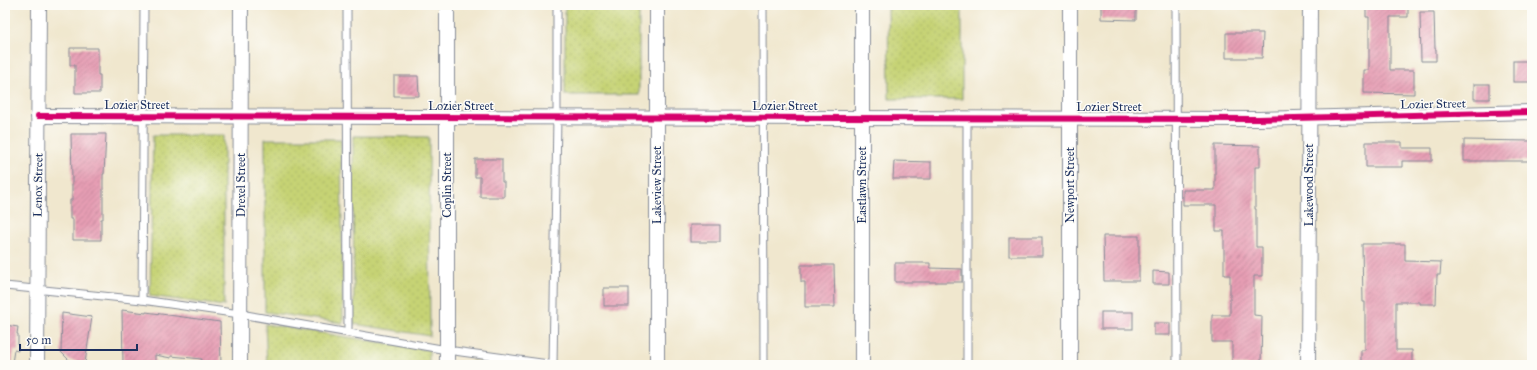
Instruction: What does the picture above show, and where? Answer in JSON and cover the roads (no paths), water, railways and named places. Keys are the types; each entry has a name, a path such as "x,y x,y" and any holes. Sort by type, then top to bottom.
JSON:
{"street":[{"name":"Lenox Street","path":"36,365 39,5"},
{"name":"Drexel Street","path":"240,365 241,5"},
{"name":"Coplin Street","path":"447,5 447,365"},
{"name":"Lakeview Street","path":"657,5 658,365"},
{"name":"Eastlawn Street","path":"862,5 862,365"},
{"name":"Newport Street","path":"1070,5 1070,365"},
{"name":"Lakewood Street","path":"1308,365 1310,5"},
{"name":"Lozier Street","path":"38,116 1309,118 1532,112"}],"lane":[{"path":"142,300 144,5"},
{"path":"348,5 348,332"},
{"path":"553,365 557,117 557,5"},
{"path":"763,5 764,365"},
{"path":"1176,5 1177,365"},
{"path":"967,118 967,365"},
{"path":"5,286 142,300 240,314 447,350 556,365"}]}
